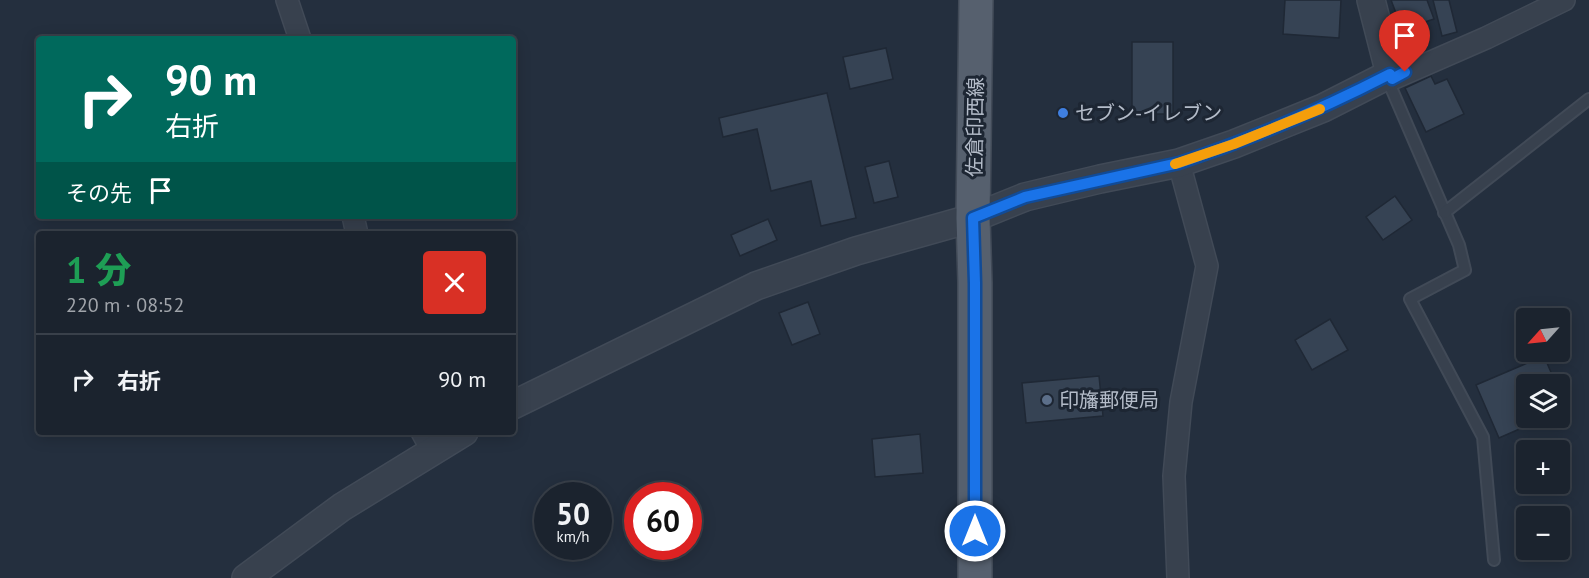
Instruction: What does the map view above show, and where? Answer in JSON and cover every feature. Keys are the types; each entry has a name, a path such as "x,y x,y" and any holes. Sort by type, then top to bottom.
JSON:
{"main road":[{"name":"佐倉印西線","path":"975,578 973,218 976,0"}],"street":[{"path":"287,0 299,36"},
{"path":"1371,0 1388,75 1392,79 1486,38 1564,0"},
{"path":"516,404 756,286 856,251 973,218 1025,197 1179,163 1234,144 1323,108 1388,75"},
{"path":"1178,578 1174,476 1181,402 1207,266 1179,163"},
{"path":"246,578 427,441 452,435"}],"lane":[{"path":"1388,75 1459,245 1465,270 1410,298 1483,437 1494,560"},
{"path":"1444,213 1589,99"}],"building":[{"path":"1285,0 1341,0 1339,38 1283,34"},
{"path":"1391,0 1427,0 1434,19 1410,27 1404,11 1396,13"},
{"path":"1433,0 1449,0 1457,32 1442,36"},
{"path":"1132,42 1173,42 1173,114 1132,114"},
{"path":"886,48 893,79 850,89 843,57"},
{"path":"1431,76 1435,84 1447,79 1464,114 1426,132 1405,88"},
{"path":"827,93 856,218 821,226 811,181 771,191 757,129 723,137 719,118"},
{"path":"889,161 898,197 874,203 865,167"},
{"path":"1395,196 1412,220 1383,240 1366,217"},
{"path":"768,219 777,240 740,256 731,235"},
{"path":"808,302 820,334 792,345 779,313"},
{"path":"1330,319 1348,350 1312,370 1295,340"},
{"path":"1530,362 1547,362 1552,374 1516,374 1516,428 1522,428 1499,438 1476,385"},
{"path":"1099,376 1103,416 1026,423 1022,383"},
{"path":"920,434 923,473 875,477 872,439"}],"slow traffic":[{"path":"1175,164 1234,144 1320,109"}],"place":[{"name":"セブン-イレブン","path":"1063,113"},
{"name":"印旛郵便局","path":"1047,400"}],"route":[{"path":"975,531 973,218 1025,197 1197,157 1323,108 1390,74 1392,79 1405,72"}]}
